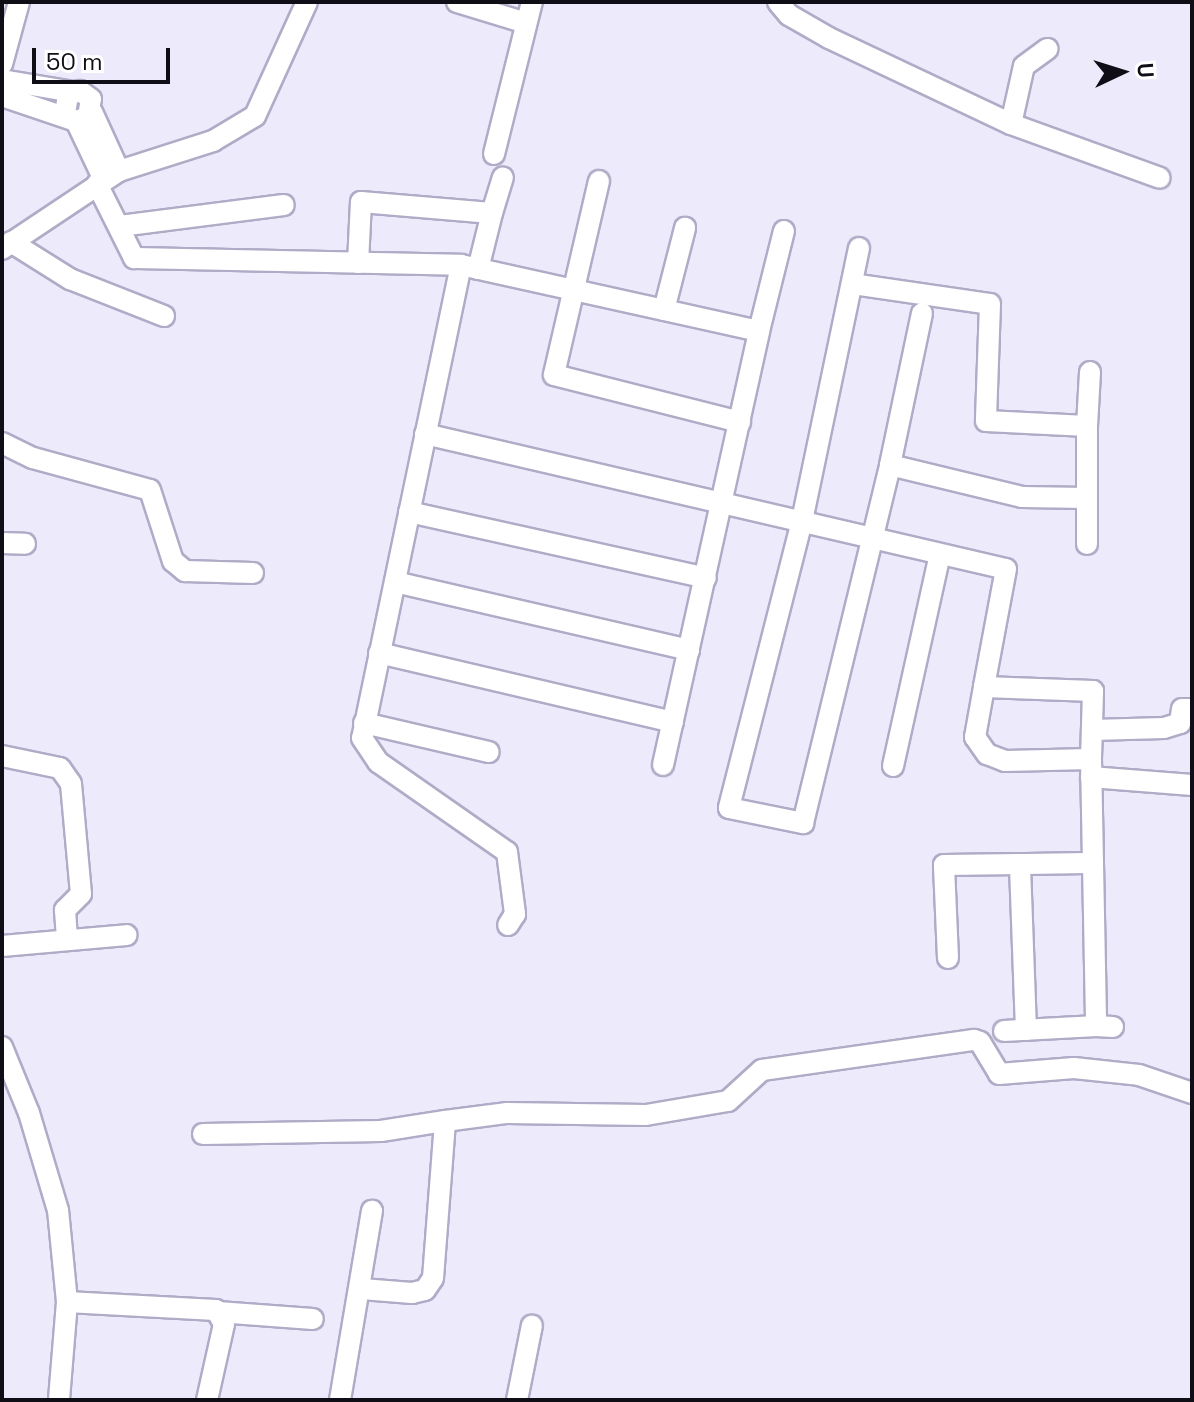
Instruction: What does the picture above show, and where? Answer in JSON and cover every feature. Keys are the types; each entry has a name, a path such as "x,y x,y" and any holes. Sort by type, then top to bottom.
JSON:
{"street":[{"path":"2,64 19,2"},
{"path":"164,316 70,279 6,246 107,178 213,141 255,116 307,2"},
{"path":"457,2 526,23"},
{"path":"494,154 532,2"},
{"path":"778,2 789,15 829,38 1011,124 1160,178"},
{"path":"1011,124 1024,66 1047,49"},
{"path":"2,80 86,94 78,116 107,178 120,226 134,258 469,267 759,331"},
{"path":"2,96 78,116"},
{"path":"503,178 469,267 425,434 362,738 378,762 507,852 515,914 508,925"},
{"path":"599,181 571,289 554,375 740,422"},
{"path":"358,263 361,202 492,213"},
{"path":"120,226 284,205"},
{"path":"664,310 685,228"},
{"path":"663,765 784,231"},
{"path":"859,248 802,521 729,808 803,823 890,465 922,313"},
{"path":"853,284 990,304 986,421 1087,426"},
{"path":"1087,544 1090,372"},
{"path":"425,434 1006,569 975,737 987,754 1005,761 1091,768 1192,785"},
{"path":"2,443 33,458 150,490 173,561 185,571 253,573"},
{"path":"890,465 1022,497 1087,498"},
{"path":"409,512 706,578"},
{"path":"2,543 25,544"},
{"path":"893,766 940,554"},
{"path":"395,582 689,650"},
{"path":"379,653 673,722"},
{"path":"984,687 1093,691 1093,863 1104,1027 1004,1031"},
{"path":"1092,730 1164,728 1180,723 1182,709 1192,709"},
{"path":"364,723 489,752"},
{"path":"2,756 60,768 71,784 81,894 65,910 67,940"},
{"path":"948,958 944,865 1093,863"},
{"path":"1020,864 1026,1030"},
{"path":"2,946 127,935"},
{"path":"203,1134 381,1131 507,1113 622,1117 728,1101 762,1070 974,1040 980,1042 999,1074 1087,1069 1139,1075 1192,1093"},
{"path":"2,1047 29,1113 58,1210 67,1302 59,1400"},
{"path":"362,1289 412,1293 425,1290 433,1278 445,1121"},
{"path":"340,1400 362,1289 372,1211"},
{"path":"67,1302 313,1319"},
{"path":"207,1400 224,1324 218,1312"},
{"path":"517,1400 532,1325"}]}
